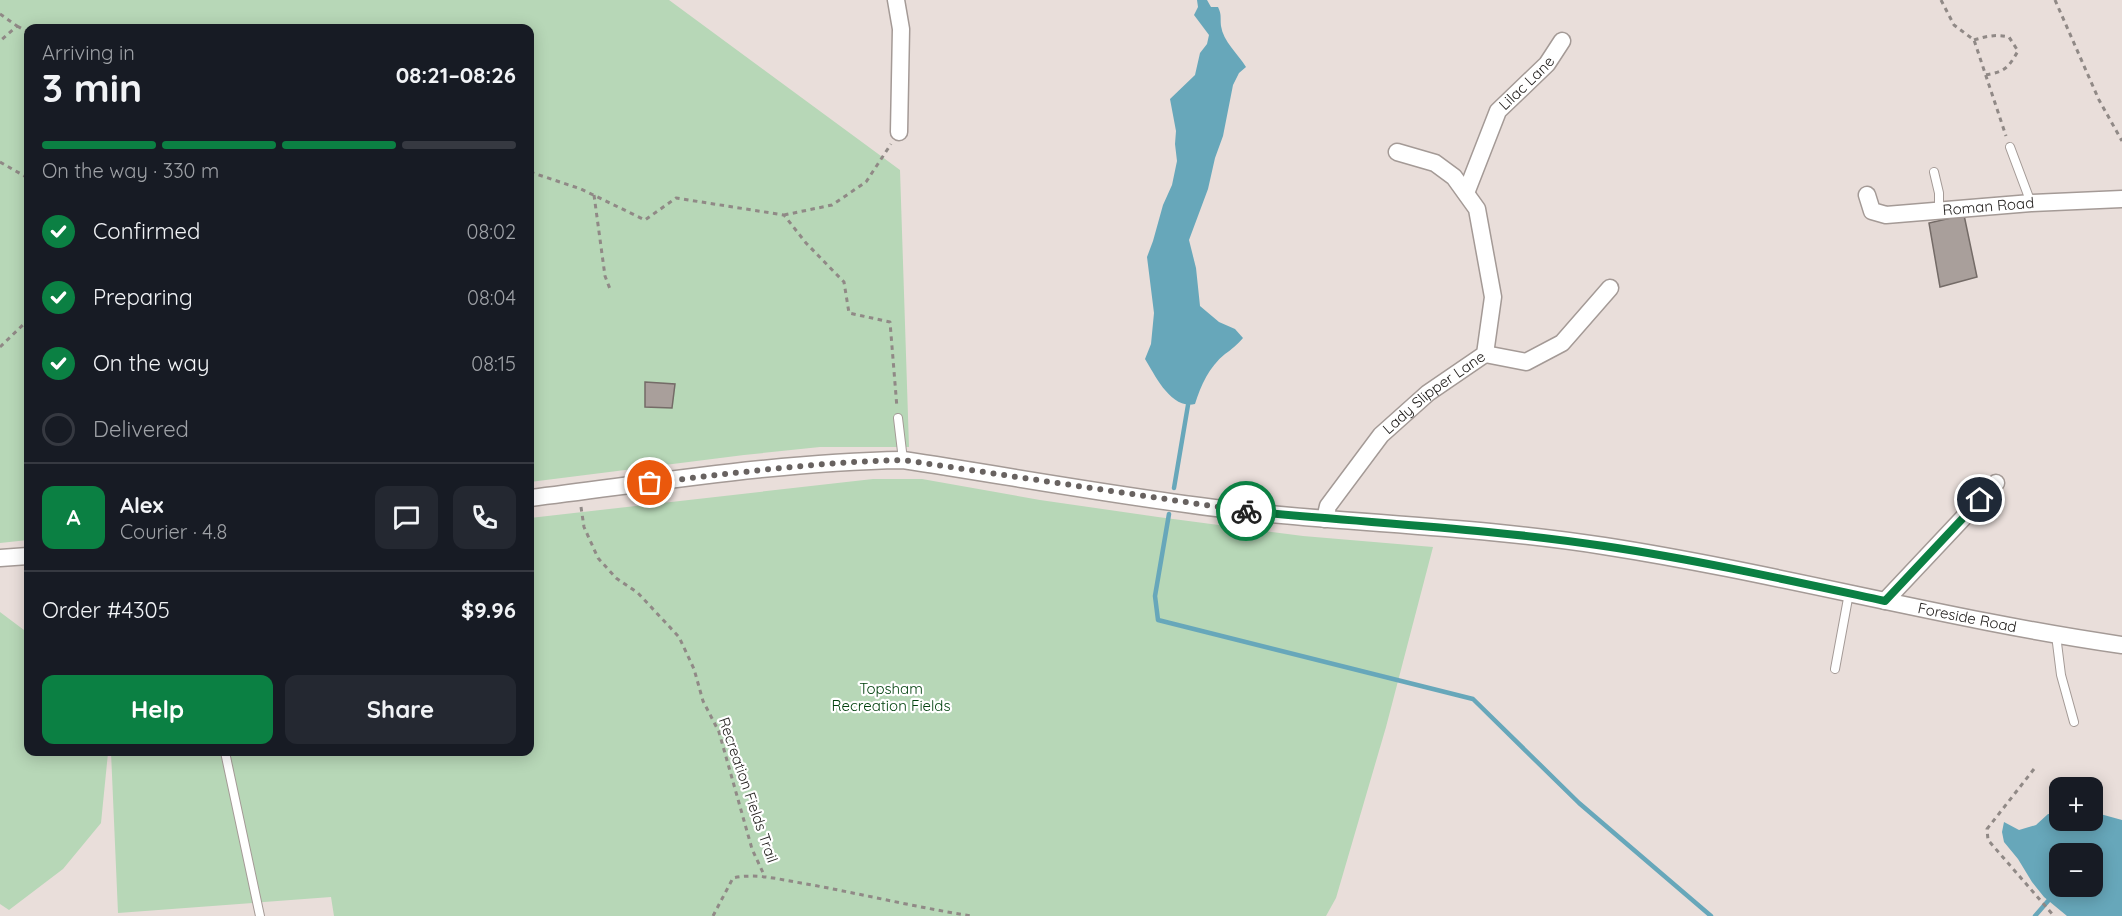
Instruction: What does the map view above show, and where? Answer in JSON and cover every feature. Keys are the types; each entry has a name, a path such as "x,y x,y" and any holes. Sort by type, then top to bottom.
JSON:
{"street":[{"path":"896,0 901,29 899,132"},
{"name":"Lilac Lane","path":"1466,193 1498,111 1547,64 1562,41"},
{"name":"Lady Slipper Lane","path":"1325,519 1328,506 1381,435 1428,393 1485,354 1492,297 1477,209 1454,177 1436,163 1397,152"},
{"name":"Roman Road","path":"1867,195 1872,211 1886,215 2031,203 2122,199"},
{"path":"1485,354 1526,362 1562,343 1610,288"},
{"name":"Foreside Road","path":"534,498 798,465 903,460 1238,510 1481,532 1604,546 1742,570 2056,635 2122,645"},
{"path":"1885,601 1996,483"},
{"path":"0,558 24,556"}],"lane":[{"path":"2010,147 2031,203"},
{"path":"1934,172 1939,193 1939,211"},
{"path":"898,418 903,460"},
{"path":"1835,669 1849,593"},
{"path":"2056,635 2061,675 2074,722"},
{"path":"226,756 260,916"}],"path":[{"path":"1941,0 1954,26 1974,40 2010,147"},
{"path":"2055,0 2099,100 2122,141"},
{"path":"0,14 24,30"},
{"path":"0,42 17,26"},
{"path":"1974,40 1988,35 2001,35 2010,38 2018,51 2009,66 2001,72 1985,75"},
{"path":"534,173 594,195 645,220 676,198 784,215 832,205 866,182 899,132"},
{"path":"0,162 24,176"},
{"path":"594,195 605,276 610,290"},
{"path":"784,215 806,243 843,282 849,313 890,322 898,418"},
{"path":"0,347 24,324"},
{"name":"Recreation Fields Trail","path":"580,503 584,527 598,558 616,578 638,593 680,637 694,669 703,701 719,732 752,849 765,877"},
{"path":"2034,769 1987,829 1988,840 2053,914"},
{"name":"Recreation Fields Trail","path":"713,916 733,878 748,874 972,916"}],"green space":[{"path":"0,0 669,0 900,170 909,447 820,447 534,481 534,24 24,24 24,540 0,543"},
{"name":"Topsham Recreation Fields","path":"873,479 922,479 1040,500 1158,517 1303,536 1433,547 1386,727 1336,898 1326,916 334,916 331,897 118,913 111,756 534,756 534,518"},
{"path":"0,612 24,630 24,756 108,756 101,823 63,869 9,910 0,904"}],"water":[{"path":"1197,0 1207,0 1211,7 1218,7 1222,32 1246,67 1239,73 1233,85 1223,136 1208,189 1189,240 1196,268 1200,306 1219,322 1235,329 1243,338 1219,359 1210,371 1195,404 1186,404 1171,397 1145,359 1151,344 1154,313 1147,257 1163,205 1172,185 1177,161 1176,131 1170,99 1195,75 1200,53 1207,44 1209,35 1194,15 1198,7"},
{"path":"2048,814 2049,831 2103,831 2103,815 2122,820 2122,916 2067,916 2044,897 2032,882 2004,842 2002,832 2004,822 2019,830 2036,825"}],"building":[{"path":"1964,215 1977,277 1940,287 1929,223"},
{"path":"645,382 675,384 672,408 645,407"}],"waterway":[{"path":"1174,488 1188,405"},
{"path":"1169,514 1155,596 1158,620 1473,699 1579,803 1711,916"},
{"path":"2035,916 2048,901"}],"way so far":[{"path":"650,483 798,465 903,460 1246,511"}],"route":[{"path":"1246,511 1545,538 1604,546 1742,570 1885,601 1980,500"}]}
